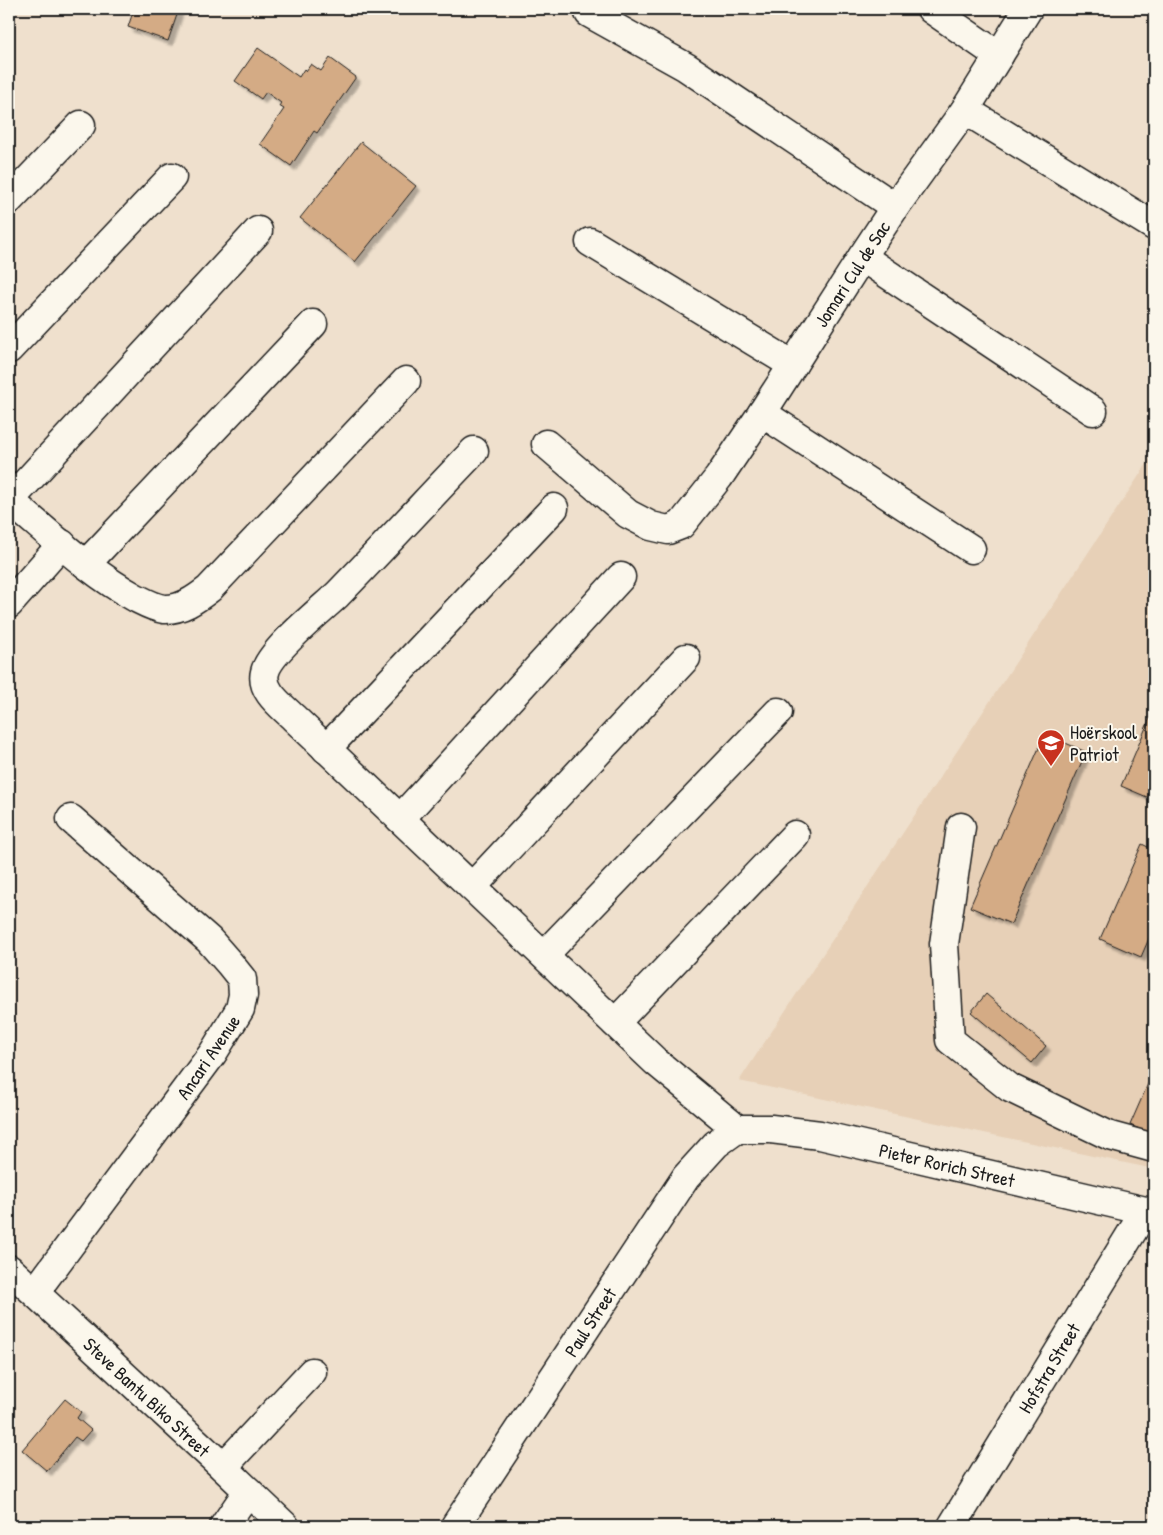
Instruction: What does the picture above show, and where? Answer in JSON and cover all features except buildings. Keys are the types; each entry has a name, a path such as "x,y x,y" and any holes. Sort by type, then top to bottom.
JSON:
{"street":[{"path":"931,9 999,56"},
{"name":"Jomari Cul de Sac","path":"546,444 628,514 651,526 668,530 681,525 719,477 895,207 965,110 1028,9"},
{"path":"589,13 686,67 895,207"},
{"path":"965,110 1154,226"},
{"path":"9,200 81,125"},
{"path":"9,349 172,177"},
{"path":"258,231 9,500 86,564 124,591 147,604 164,609 178,607 194,600 209,589 406,381"},
{"path":"590,242 793,365"},
{"path":"862,257 1093,410"},
{"path":"86,564 313,324"},
{"path":"762,413 971,549"},
{"path":"474,451 336,595 275,654 264,673 265,685 272,696 326,749 656,1062 737,1129"},
{"path":"326,749 554,508"},
{"path":"9,604 62,544"},
{"path":"400,819 621,577"},
{"path":"472,887 686,658"},
{"path":"544,956 778,712"},
{"name":"Ancari Avenue","path":"35,1292 213,1053 240,1009 244,995 242,979 209,940 71,820"},
{"path":"961,827 944,944 950,1040 1010,1088 1110,1136 1154,1148"},
{"path":"615,1023 795,834"},
{"name":"Pieter Rorich Street","path":"737,1129 771,1129 820,1135 1150,1212"},
{"name":"Paul Street","path":"455,1526 686,1177 716,1144 737,1129"},
{"name":"Hofstra Street","path":"952,1526 1150,1212"},
{"name":"Steve Bantu Biko Street","path":"9,1269 285,1526"},
{"path":"223,1467 312,1372"},
{"path":"224,1526 248,1491"}],"shaded area":[{"name":"Hoërskool Patriot","path":"1154,453 1154,1169 739,1081"}],"place":[{"name":"Hoërskool Patriot","path":"1051,767"}]}
